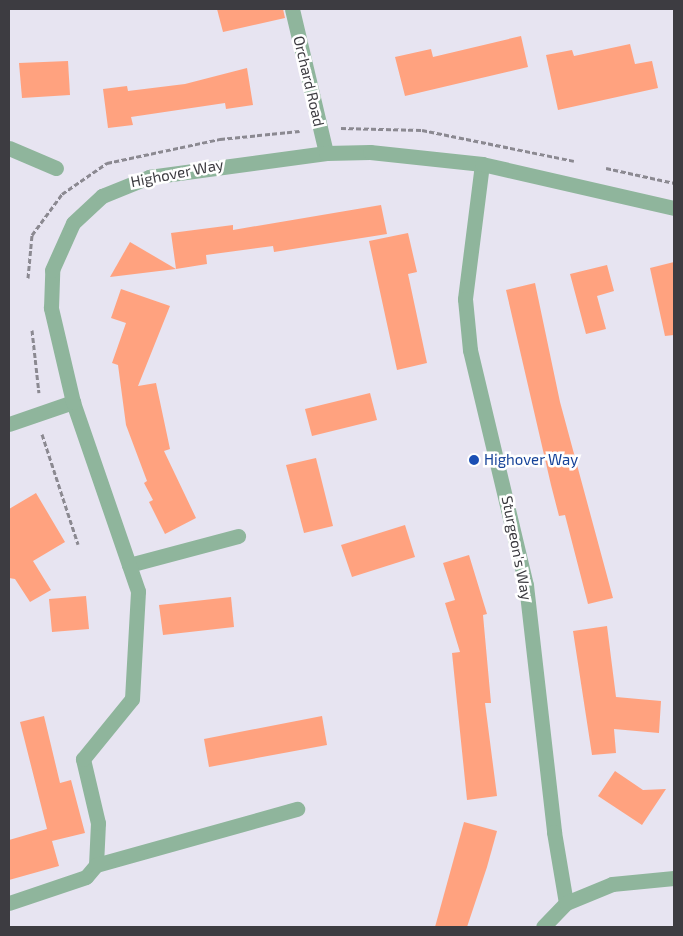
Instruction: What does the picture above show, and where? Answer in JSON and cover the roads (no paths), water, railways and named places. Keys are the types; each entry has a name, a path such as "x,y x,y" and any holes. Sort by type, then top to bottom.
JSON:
{"street":[{"name":"Orchard Road","path":"292,9 326,153"},
{"path":"9,148 56,168"},
{"name":"Highover Way","path":"96,865 98,823 83,759 132,699 138,591 73,402 51,308 52,270 73,223 89,206 122,184 149,177 326,153 370,152 482,164 674,208"},
{"name":"Sturgeon's Way","path":"482,164 465,299 470,350 526,585 554,832 566,902"},
{"path":"9,424 73,402"},
{"path":"129,565 238,536"},
{"path":"9,903 86,877 96,865 296,809"},
{"path":"543,927 566,902 612,884 674,878"}],"place":[{"name":"Highover Way","path":"474,460"}]}
